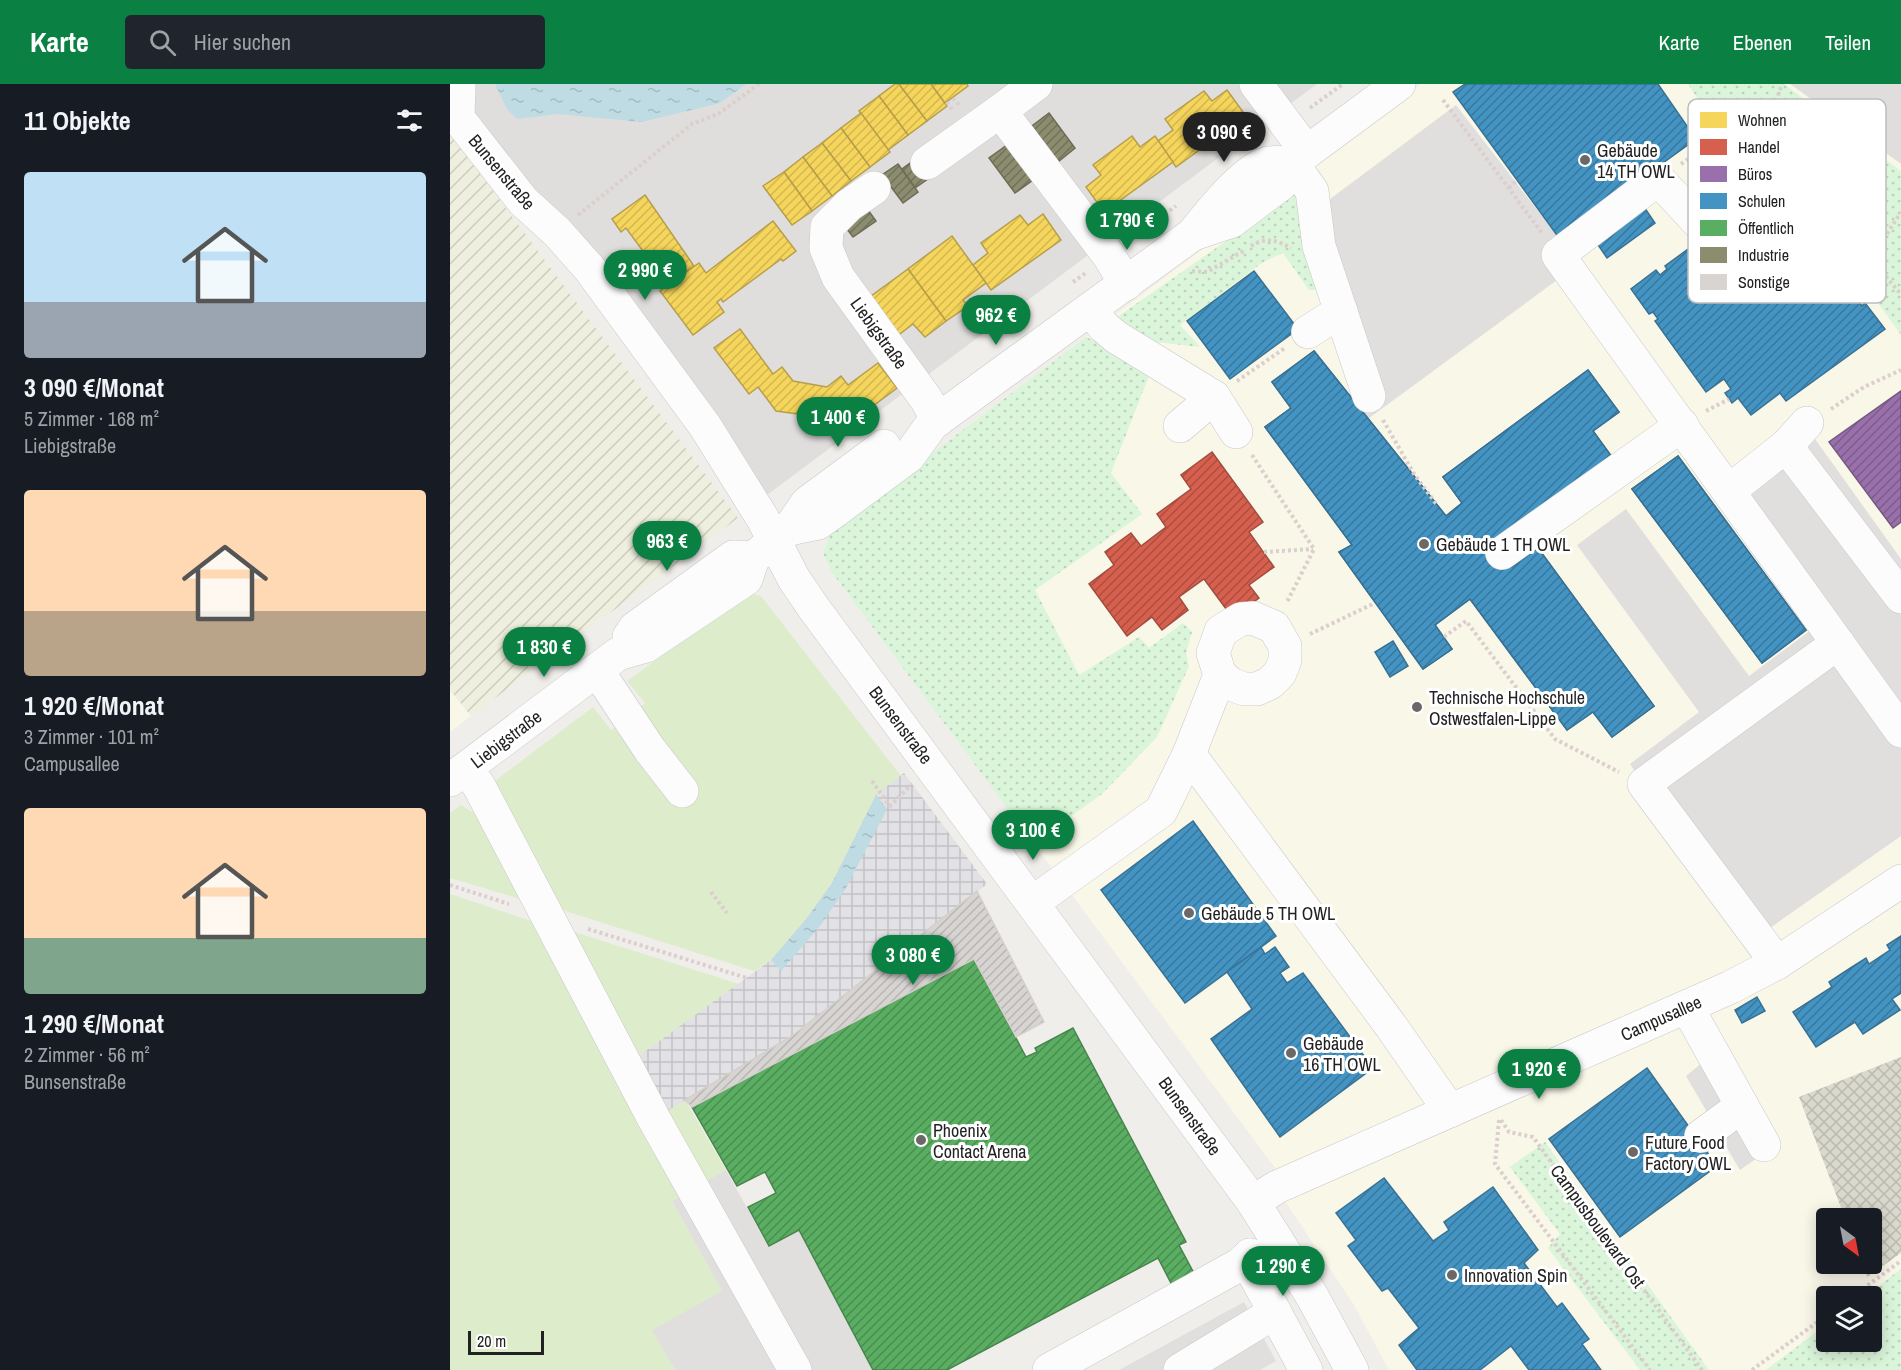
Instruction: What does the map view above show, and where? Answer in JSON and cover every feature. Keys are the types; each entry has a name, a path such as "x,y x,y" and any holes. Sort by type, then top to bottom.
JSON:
{"street":[{"name":"Bunsenstraße","path":"459,84 458,118 523,201 557,232 589,268 705,426 794,579 813,607 1032,903 1265,1195 1312,1296 1352,1370"},
{"path":"927,164 1036,84"},
{"path":"1256,84 1299,157 1312,191 1319,246 1369,396"},
{"path":"773,543 819,523 909,456 935,422 1193,234 1232,221 1281,184 1299,157 1399,84"},
{"path":"1000,111 1109,256 1126,284"},
{"path":"1688,211 1658,179 1558,255 1730,490 1901,731"},
{"name":"Liebigstraße","path":"874,188 849,205 827,227 826,248 838,277 926,399 935,422"},
{"path":"1091,309 1103,326 1116,337 1214,397 1236,432"},
{"path":"1308,332 1341,311"},
{"path":"1180,426 1214,397"},
{"path":"1502,553 1682,425"},
{"path":"1730,490 1796,434 1901,597"},
{"name":"Liebigstraße","path":"458,775 608,662 646,646 746,579 773,543"},
{"path":"1253,618 1279,637 1285,660 1280,673 1270,683 1257,689 1244,689 1231,684 1220,675 1213,653 1221,631 1241,619 1253,618"},
{"path":"1777,963 1644,784 1838,643"},
{"path":"608,662 650,750 682,791"},
{"path":"1032,903 1161,811 1189,754 1220,675"},
{"path":"1189,754 1391,1026 1450,1112"},
{"path":"458,775 478,786 654,1119 795,1370"},
{"name":"Campusallee","path":"1265,1195 1450,1112 1492,1107 1777,963 1901,881"},
{"path":"1687,1007 1764,1145"},
{"path":"1701,1136 1742,1106"},
{"path":"1049,1370 1088,1359 1239,1265 1250,1255 1253,1272 1306,1370"},
{"path":"1180,1370 1275,1312"}],"path":[{"path":"557,232 692,124 718,114 759,84"},
{"path":"1777,99 1782,84"},
{"path":"1443,100 1558,255"},
{"path":"1658,179 1688,159"},
{"path":"1509,188 1518,180"},
{"path":"1886,235 1901,212"},
{"path":"1183,268 1207,272 1260,240 1279,241 1298,255"},
{"path":"1886,277 1901,294"},
{"path":"1214,397 1308,332"},
{"path":"1796,434 1864,387 1901,369"},
{"path":"1369,396 1414,474 1437,505"},
{"path":"1236,432 1314,549"},
{"path":"1264,552 1314,549"},
{"path":"1279,637 1314,549"},
{"path":"1279,637 1375,603"},
{"path":"1444,637 1466,621 1555,739 1644,784"},
{"path":"872,781 890,806 911,784"},
{"path":"450,885 747,978"},
{"path":"711,892 727,913"},
{"path":"1492,1107 1495,1164 1650,1370"},
{"name":"Campusboulevard Ost","path":"1492,1107 1509,1132 1533,1137 1702,1370"},
{"path":"1867,1286 1901,1261"},
{"path":"1752,1370 1816,1323"}],"shaded area":[{"path":"453,84 1317,84 767,495"},
{"name":"Technische Hochschule Ostwestfalen-Lippe","path":"1421,84 1790,84 1811,99 1688,99 1688,303 1886,303 1886,153 1901,164 1901,1370 1389,1370 1354,1305 1285,1201 1275,1168 831,571 823,553 830,535 841,522"},
{"path":"1790,84 1901,84 1901,164 1886,153 1886,99 1811,99"},
{"path":"1456,105 1579,264 1365,421 1321,290 1310,214"},
{"path":"1800,418 1901,559 1901,836 1750,942 1630,764 1699,712 1577,545 1626,509 1749,676 1818,625 1709,488"},
{"path":"450,690 471,716 450,732"},
{"path":"904,773 987,884 792,1036 664,1113 625,1066 771,960 807,918 832,883 876,795"},
{"path":"1901,1057 1901,1253 1882,1266 1882,1208 1841,1208 1799,1097"},
{"path":"1703,1062 1723,1101 1707,1112 1686,1076"},
{"path":"1737,1123 1757,1158 1740,1170 1720,1136"},
{"path":"726,1170 768,1246 799,1230 873,1370 675,1370 652,1330 722,1291 672,1201"},
{"path":"1244,1302 1276,1361 1260,1370 1119,1370"}],"green space":[{"path":"1688,84 1784,84 1804,99 1698,99"},
{"path":"450,130 481,175 738,518 471,716 450,690"},
{"path":"1886,160 1901,171 1901,335 1878,303 1886,303"},
{"path":"1295,193 1310,214 1321,290 1309,290 1283,253 1263,262 1180,325 1200,347 1138,340 1113,320"},
{"path":"1086,337 1152,368 1111,473 1142,514 1035,590 1079,675 1139,637 1149,648 1183,623 1192,632 1186,653 1189,666 1157,737 1102,794 1033,843 831,571 823,553 830,535 841,522"},
{"path":"748,593 761,596 901,776 876,796 832,883 807,918 771,960 754,971 559,909 492,783 593,707 611,730 614,728 669,800 639,708 645,703 627,681"},
{"path":"461,805 476,814 524,900 450,878 450,813"},
{"path":"450,894 537,923 680,1196 672,1201 722,1291 653,1330 675,1370 450,1370"},
{"path":"568,930 739,984 636,1058"},
{"path":"685,1100 726,1170 703,1184 664,1113"},
{"path":"1545,1142 1709,1370 1640,1370 1548,1248 1560,1234 1510,1167"},
{"path":"1901,1269 1901,1370 1766,1370 1816,1332 1816,1352 1882,1352 1882,1286 1878,1286"}],"water":[{"path":"495,84 746,84 720,103 642,122 558,114 517,119 507,109"},
{"path":"876,795 887,809 846,888 820,926 781,971 771,960 807,918 832,883"}],"building: Wohnen":[{"path":"895,84 899,84 927,121 908,135 879,96"},
{"path":"899,84 931,84 947,106 927,121"},
{"path":"931,84 967,84 968,86 945,103"},
{"path":"1227,90 1246,116 1176,167 1158,141 1173,130 1165,119 1204,91 1212,101"},
{"path":"879,96 908,135 888,150 859,111"},
{"path":"861,113 890,152 870,167 841,128"},
{"path":"841,128 870,167 851,181 822,143"},
{"path":"1132,136 1140,147 1155,136 1173,162 1104,212 1086,187 1101,175 1093,165"},
{"path":"822,143 851,181 832,196 803,157"},
{"path":"803,157 832,196 812,211 784,172"},
{"path":"784,172 812,211 792,225 763,186"},
{"path":"645,195 694,266 668,285 626,228 621,232 612,219"},
{"path":"1043,214 1061,240 991,290 973,265 988,253 981,243 1020,215 1028,225"},
{"path":"773,221 796,251 783,261 781,259 723,302 721,299 717,302 724,312 693,335 660,291 699,263 706,273"},
{"path":"952,236 986,283 963,300 968,306 946,321 908,269"},
{"path":"908,269 946,321 925,337 913,324 892,340 863,302"},
{"path":"740,329 773,374 782,367 793,381 827,387 841,376 848,385 878,363 897,388 865,412 858,402 834,419 776,411 758,387 749,394 714,348"}],"building: Handel":[{"path":"1212,452 1263,522 1249,532 1274,567 1249,585 1259,598 1232,617 1204,579 1179,597 1188,610 1162,630 1152,617 1127,636 1089,584 1114,565 1105,552 1131,533 1141,546 1166,527 1157,514 1191,489 1181,475"}],"building: Büros":[{"path":"1901,391 1901,522 1893,528 1829,442"}],"building: Schulen":[{"name":"Gebäude 14 TH OWL","path":"1465,84 1658,84 1688,127 1688,145 1559,238 1453,92"},
{"path":"1642,204 1655,223 1607,258 1594,239"},
{"path":"1688,249 1688,303 1860,303 1862,306 1865,303 1885,329 1786,401 1780,393 1751,415 1738,398 1732,403 1725,393 1731,389 1724,379 1706,392 1655,321 1658,319 1653,312 1649,314 1631,289 1656,270 1660,275 1667,269 1665,266"},
{"path":"1254,271 1298,329 1230,379 1187,321"},
{"name":"Gebäude 1 TH OWL","path":"1314,351 1446,516 1462,503 1443,477 1588,370 1619,412 1593,431 1612,457 1495,543 1512,567 1538,548 1654,706 1612,737 1593,712 1567,730 1470,599 1435,625 1452,649 1423,669 1339,552 1352,545 1265,427 1291,408 1272,382"},
{"name":"Gebäude 1 TH OWL","path":"1314,351 1446,516 1462,503 1443,477 1588,370 1619,412 1593,431 1612,457 1495,543 1512,567 1538,548 1654,706 1612,737 1593,712 1567,730 1470,599 1435,625 1452,649 1423,669 1339,552 1352,545 1265,427 1291,408 1272,382"},
{"path":"1678,456 1806,630 1762,663 1632,489"},
{"path":"1678,456 1806,630 1762,663 1632,489"},
{"path":"1393,641 1408,666 1390,677 1375,652"},
{"name":"Gebäude 5 TH OWL","path":"1193,821 1276,936 1185,1003 1101,890"},
{"path":"1901,936 1901,993 1892,999 1900,1010 1863,1034 1855,1022 1816,1047 1793,1012 1832,987 1829,982 1866,958 1869,964 1890,950 1887,945"},
{"name":"Gebäude 16 TH OWL","path":"1261,947 1265,954 1275,947 1289,967 1280,973 1287,983 1303,973 1373,1068 1280,1137 1211,1039 1252,1009 1227,972"},
{"path":"1757,997 1765,1011 1742,1023 1735,1010"},
{"name":"Future Food Factory OWL","path":"1647,1068 1717,1166 1620,1237 1549,1139"},
{"name":"Innovation Spin","path":"1384,1178 1433,1241 1449,1230 1444,1222 1493,1187 1538,1250 1524,1263 1557,1307 1562,1303 1589,1339 1582,1344 1601,1370 1529,1370 1511,1346 1480,1370 1417,1370 1399,1345 1419,1328 1388,1288 1382,1291 1348,1246 1356,1240 1336,1213"}],"building: Öffentlich":[{"name":"Phoenix Contact Arena","path":"974,959 1026,1057 1037,1052 1035,1048 1073,1028 1186,1242 1179,1245 1196,1277 1174,1289 1158,1258 947,1370 873,1370 799,1230 769,1246 748,1207 776,1193 765,1172 737,1186 692,1107"}],"building: Industrie":[{"path":"1049,113 1075,148 1058,162 1032,126"},
{"path":"1007,145 1033,180 1015,193 989,158"},
{"path":"921,155 935,174 915,188 902,169"},
{"path":"898,164 918,192 903,203 882,175"},
{"path":"863,203 876,221 853,237 840,220"}],"building: Sonstige":[{"path":"977,891 1044,1022 1016,1037 974,959 692,1107 685,1100 792,1036"}],"place":[{"name":"Gebäude 14 TH OWL","path":"1585,160"},
{"name":"Gebäude 1 TH OWL","path":"1424,544"},
{"name":"Technische Hochschule Ostwestfalen-Lippe","path":"1417,707"},
{"name":"Gebäude 5 TH OWL","path":"1189,913"},
{"name":"Gebäude 16 TH OWL","path":"1291,1053"},
{"name":"Phoenix Contact Arena","path":"921,1140"},
{"name":"Future Food Factory OWL","path":"1633,1152"},
{"name":"Innovation Spin","path":"1452,1275"}]}
